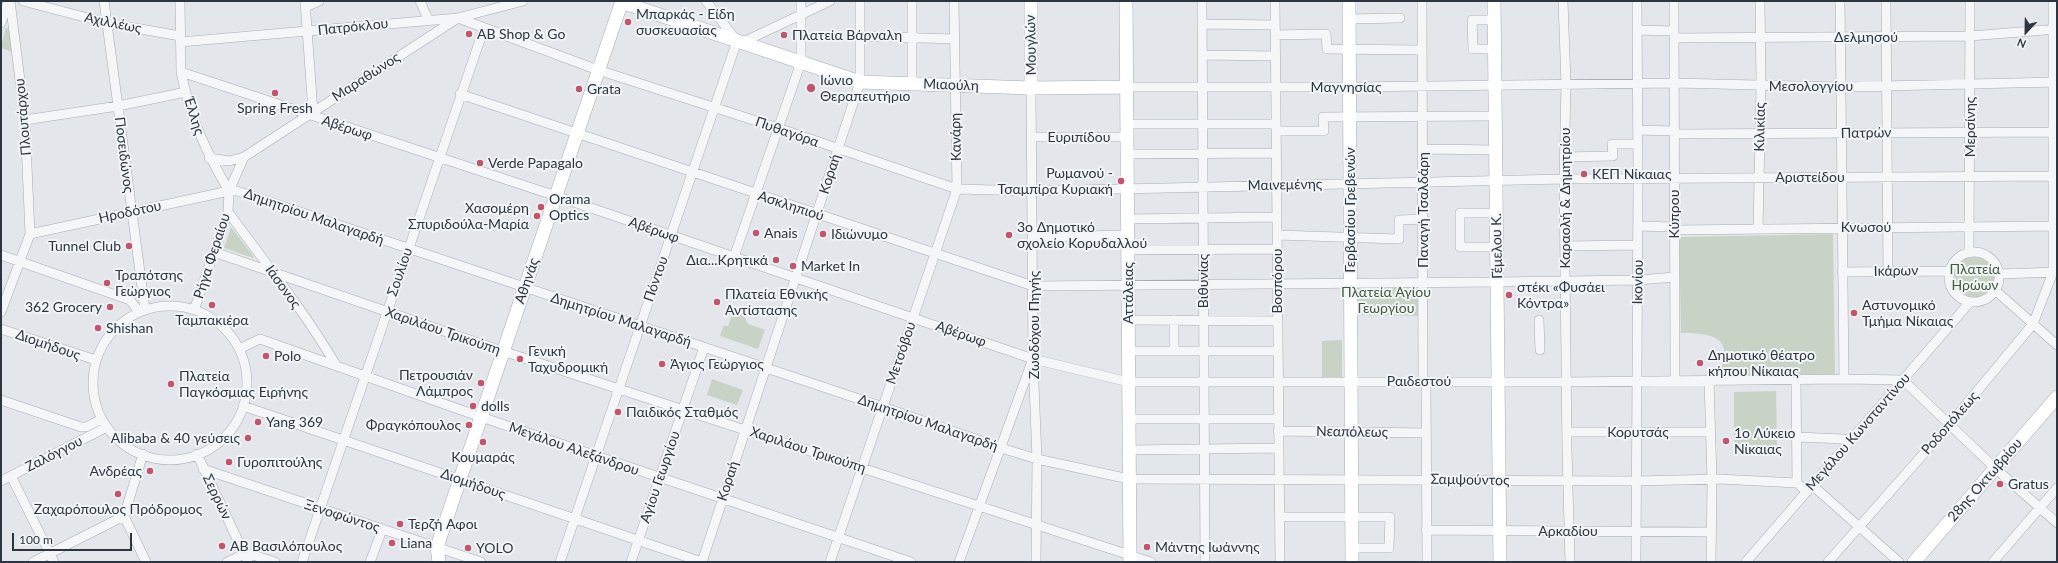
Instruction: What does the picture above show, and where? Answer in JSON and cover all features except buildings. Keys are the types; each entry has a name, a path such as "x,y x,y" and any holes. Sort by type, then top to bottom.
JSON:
{"main road":[{"name":"Μιαούλη","path":"620,1 860,82 1031,88 1126,87"},
{"name":"Αθηνάς","path":"439,562 437,547 556,196 620,1"},
{"name":"Μουγλών","path":"1030,1 1031,88"},
{"name":"Αττάλειας","path":"1126,1 1130,559"},
{"name":"Γερβασίου Γρεβενών","path":"1349,1 1352,562"},
{"name":"Γέμελου Κ.","path":"1494,1 1500,562"},
{"name":"28ης Οκτωβρίου","path":"1914,562 2057,397"}],"street":[{"path":"1,23 9,1"},
{"name":"Πλουτάρχου","path":"9,1 25,120 30,234"},
{"name":"Αχιλλέως","path":"23,1 107,23 180,39"},
{"name":"Ποσειδώνος","path":"104,1 132,212 142,311"},
{"name":"Έλλης","path":"180,1 181,72 186,92 209,158 229,190"},
{"path":"311,114 305,4 318,1"},
{"path":"420,1 428,19"},
{"name":"Πατρόκλου","path":"180,39 307,31 428,19 458,18 519,1"},
{"path":"706,1 739,42 830,1"},
{"path":"734,257 801,62 801,1"},
{"name":"Κοραή","path":"702,562 860,82 860,1"},
{"path":"912,1 912,84"},
{"name":"Κανάρη","path":"954,1 957,189"},
{"name":"Βιθυνίας","path":"1202,1 1205,562"},
{"name":"Βοσπόρου","path":"1275,1 1280,562"},
{"name":"Παναγή Τσαλδάρη","path":"1422,1 1424,219 1423,378 1426,381 1425,480 1427,562"},
{"name":"Καραολή & Δημητρίου","path":"1563,1 1566,84 1564,179 1567,481 1570,562"},
{"name":"Ικονίου","path":"1636,562 1636,380 1638,280 1637,1"},
{"name":"Κύπρου","path":"1674,1 1675,380"},
{"name":"Κιλικίας","path":"1758,228 1761,86 1760,1"},
{"path":"1840,1 1840,134 1844,379"},
{"path":"1886,1 1888,272"},
{"name":"Μερσίνης","path":"1969,252 1970,1"},
{"path":"2000,274 2055,272 2055,29 2052,1"},
{"name":"Πυθαγόρα","path":"458,18 598,70 715,107 957,189 1032,191 1127,188"},
{"name":"Μαραθώνος","path":"209,158 229,162 244,157 458,18"},
{"path":"1349,19 1400,18"},
{"path":"1495,20 1472,20 1472,49 1495,49"},
{"path":"1202,24 1275,24"},
{"name":"Σουλίου","path":"302,562 460,94 484,28"},
{"name":"Δελμησού","path":"1638,30 1674,34 1760,38 1970,36 2055,29"},
{"path":"1275,35 1326,34 1327,49 1422,50"},
{"path":"860,36 954,39"},
{"name":"Πόντου","path":"560,562 692,173 739,42"},
{"path":"1202,55 1275,56"},
{"name":"Αβέρωφ","path":"181,72 556,196 1033,358 1129,382"},
{"name":"Μεσολογγίου","path":"1566,84 1674,83 1840,87 2055,82"},
{"name":"Μαγνησίας","path":"1126,87 1349,87 1566,84"},
{"name":"Ζωοδόχου Πηγής","path":"1031,88 1033,358 1037,459 1036,562"},
{"path":"25,120 118,106 186,92"},
{"name":"Ασκληπιού","path":"460,94 1033,286 1350,282 1497,282 1638,280 1675,277"},
{"path":"1126,124 1203,123 1324,131 1323,117 1496,116"},
{"name":"Πατρών","path":"1638,130 1674,132 1840,134 2055,132"},
{"name":"Ευριπίδου","path":"1032,137 1126,137"},
{"path":"1564,157 1613,156 1612,144 1638,144"},
{"path":"1423,150 1496,150"},
{"path":"1127,154 1276,153"},
{"name":"Ρήγα Φεραίου","path":"194,310 228,212 229,190 244,157"},
{"name":"Αριστείδου","path":"1564,179 2055,176"},
{"name":"Μαινεμένης","path":"1127,188 1564,179"},
{"name":"Μετσόβου","path":"830,562 957,189"},
{"name":"Ηροδότου","path":"30,234 229,190"},
{"name":"Δημητρίου Μαλαγαρδή","path":"229,190 243,193 704,347 1001,448 1037,459 1130,479"},
{"name":"Ιάσονος","path":"228,212 324,344 336,365"},
{"path":"1496,213 1460,213 1460,247 1497,247"},
{"path":"1127,219 1277,217"},
{"path":"1277,235 1398,239 1399,220 1424,219"},
{"name":"Κνωσού","path":"1638,226 1674,229 2055,226"},
{"path":"1,312 30,234"},
{"path":"1033,237 1127,235"},
{"path":"1565,246 1638,245"},
{"path":"1128,250 1277,249"},
{"name":"Χαριλάου Τρικούπη","path":"214,252 275,275 979,506 1130,559 1151,562"},
{"path":"1969,252 1981,253 1991,258 2000,274 1999,286 1996,291 1984,301 1970,302 1955,294 1949,279 1950,271 1957,259 1969,252"},
{"path":"1,255 130,300 142,311"},
{"name":"Ικάρων","path":"1842,272 1950,271"},
{"name":"Ροδοπόλεως","path":"1828,562 1949,425 2033,324 2055,272"},
{"path":"1996,291 2057,345"},
{"name":"Μεγάλου Κωνσταντίνου","path":"1746,562 1970,302"},
{"path":"172,306 194,310 216,321 239,349 246,377 246,395 243,406 228,432 212,447 197,454 167,459 143,454 123,443 104,423 96,403 93,389 96,360 100,349 115,329 142,311 172,306"},
{"path":"1128,320 1278,320"},
{"path":"1174,320 1174,351"},
{"path":"1539,320 1540,350"},
{"name":"Διομήδους","path":"1,329 96,360"},
{"name":"Μεγάλου Αλεξάνδρου","path":"239,349 260,339 481,417 911,562"},
{"name":"Αγίου Γεωργίου","path":"631,562 704,347"},
{"path":"1128,351 1278,351"},
{"path":"959,562 1033,358"},
{"path":"1709,380 1709,432 1712,480 1711,562"},
{"path":"1796,380 1797,483 1809,488 1859,526 1900,562"},
{"path":"1904,380 1995,468 2057,523"},
{"name":"Ραιδεστού","path":"1129,382 1904,380"},
{"path":"1,400 88,431 104,423"},
{"name":"Διομήδους","path":"243,406 702,562"},
{"path":"1129,419 1278,419"},
{"name":"Ζαλόγγου","path":"1,481 88,431"},
{"name":"Νεαπόλεως","path":"1278,431 1426,433"},
{"name":"Κορυτσάς","path":"1567,432 1709,432"},
{"path":"1797,437 1844,439 1850,441"},
{"path":"1129,450 1279,448"},
{"path":"143,454 124,516 146,562"},
{"name":"Σερρών","path":"197,454 246,558"},
{"name":"Ξενοφώντος","path":"203,469 481,562"},
{"path":"11,476 52,558"},
{"name":"Σαμψούντος","path":"1130,479 1499,481 1712,480 1797,483"},
{"path":"1993,562 2057,488"},
{"path":"33,562 52,558 124,516"},
{"path":"1279,516 1352,518 1390,517 1389,548 1352,548"},
{"path":"370,562 382,530"},
{"name":"Αρκαδίου","path":"1426,530 1711,532"},
{"path":"227,562 246,558 275,562"}],"green space":[{"path":"6,27 10,31 12,52 1,48"},
{"path":"231,227 254,257 253,258 224,248"},
{"path":"1833,234 1835,374 1717,376 1723,363 1724,353 1723,346 1719,340 1703,334 1681,333 1679,237"},
{"name":"Πλατεία Ηρώων","path":"1979,255 1984,256 1991,261 1996,268 1996,286 1991,293 1984,298 1971,299 1966,298 1959,293 1954,286 1953,273 1954,268 1959,261 1966,256"},
{"name":"Πλατεία Αγίου Γεωργίου","path":"1354,284 1419,285 1419,316 1353,315"},
{"path":"733,312 744,316 748,324 765,330 758,349 720,336 724,325 728,326"},
{"path":"1342,340 1342,377 1322,377 1322,341"},
{"path":"712,379 743,390 737,405 707,395"},
{"path":"1776,391 1777,453 1734,452 1734,392"}],"place":[{"name":"Μπαρκάς - Είδη συσκευασίας","path":"628,22"},
{"name":"ΑΒ Shop & Go","path":"469,34"},
{"name":"Πλατεία Βάρναλη","path":"784,35"},
{"name":"Ιώνιο Θεραπευτήριο","path":"811,88"},
{"name":"Grata","path":"579,89"},
{"name":"Spring Fresh","path":"275,93"},
{"name":"Verde Papagalo","path":"480,163"},
{"name":"ΚΕΠ Νίκαιας","path":"1584,174"},
{"name":"Ρωμανού - Τσαμπίρα Κυριακή","path":"1121,181"},
{"name":"Orama Optics","path":"541,207"},
{"name":"Χασομέρη Σπυριδούλα-Μαρία","path":"537,216"},
{"name":"Anais","path":"756,233"},
{"name":"Ιδιώνυμο","path":"823,234"},
{"name":"3ο Δημοτικό σχολείο Κορυδαλλού","path":"1009,235"},
{"name":"Tunnel Club","path":"129,246"},
{"name":"Δια...Κρητικά","path":"776,260"},
{"name":"Market In","path":"793,266"},
{"name":"Τραπότσης Γεώργιος","path":"107,283"},
{"name":"στέκι «Φυσάει Κόντρα»","path":"1509,295"},
{"name":"Πλατεία Εθνικής Αντίστασης","path":"717,302"},
{"name":"Ταμπακιέρα","path":"212,305"},
{"name":"362 Grocery","path":"110,307"},
{"name":"Αστυνομικό Τμήμα Νίκαιας","path":"1854,313"},
{"name":"Shishan","path":"98,328"},
{"name":"Polo","path":"266,356"},
{"name":"Γενική Ταχυδρομική","path":"520,359"},
{"name":"Δημοτικό θέατρο κήπου Νίκαιας","path":"1700,363"},
{"name":"Άγιος Γεώργιος","path":"662,364"},
{"name":"Πετρουσιάν Λάμπρος","path":"481,383"},
{"name":"Πλατεία Παγκόσμιας Ειρήνης","path":"171,384"},
{"name":"dolls","path":"473,406"},
{"name":"Παιδικός Σταθμός","path":"618,412"},
{"name":"Yang 369","path":"258,422"},
{"name":"Φραγκόπουλος","path":"469,425"},
{"name":"Alibaba & 40 γεύσεις","path":"248,438"},
{"name":"1ο Λύκειο Νίκαιας","path":"1726,441"},
{"name":"Κουμαράς","path":"483,442"},
{"name":"Γυροπιτούλης","path":"229,462"},
{"name":"Ανδρέας","path":"150,471"},
{"name":"Gratus","path":"2000,484"},
{"name":"Ζαχαρόπουλος Πρόδρομος","path":"118,494"},
{"name":"Τερζή Αφοι","path":"400,524"},
{"name":"Liana","path":"392,543"},
{"name":"ΑΒ Βασιλόπουλος","path":"222,546"},
{"name":"Μάντης Ιωάννης","path":"1147,547"},
{"name":"YOLO","path":"468,548"}]}
